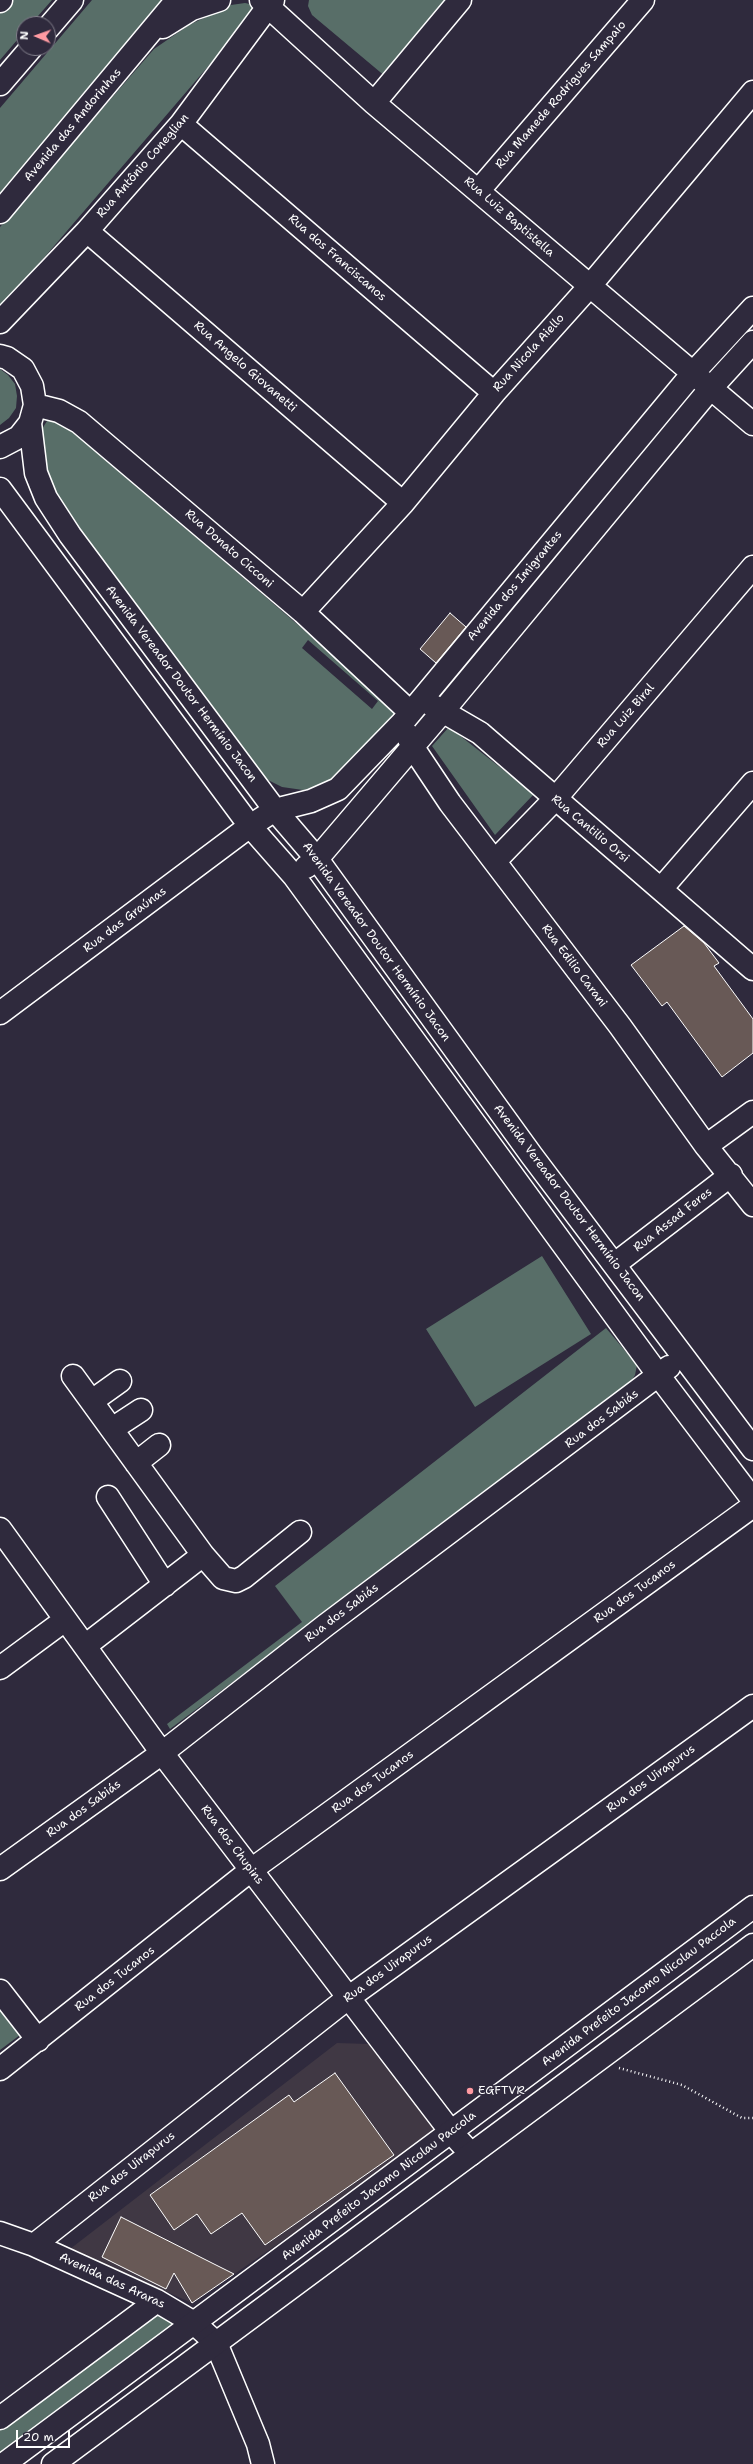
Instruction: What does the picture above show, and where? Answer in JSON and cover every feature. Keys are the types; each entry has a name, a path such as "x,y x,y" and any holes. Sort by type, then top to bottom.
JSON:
{"main road":[{"path":"56,19 72,0"},
{"name":"Avenida das Andorinhas","path":"0,212 178,0"},
{"path":"146,37 192,8 219,0"},
{"path":"374,103 460,0"},
{"name":"Rua Mamede Rodrigues Sampaio","path":"479,190 643,0"},
{"name":"Rua Luiz Baptistella","path":"267,2 374,103 479,190 589,287 753,424"},
{"name":"Rua Antônio Coneglian","path":"0,322 86,230 181,124 267,2"},
{"path":"0,84 24,56"},
{"name":"Rua Nicola Aiello","path":"303,612 403,503 494,393 589,287 753,92"},
{"name":"Rua dos Franciscanos","path":"181,124 494,393"},
{"name":"Rua Angelo Giovanetti","path":"86,230 403,503"},
{"name":"Avenida dos Imigrantes","path":"250,826 275,810 310,801 338,789 411,712 693,373 753,308"},
{"name":"Avenida dos Imigrantes","path":"294,876 316,859 443,711 710,389 753,342"},
{"name":"Avenida Vereador Doutor Hermínio Jacon","path":"0,356 7,358 23,369 32,386 36,474 46,498 70,535 275,810 316,859 532,1156 615,1264 753,1449"},
{"name":"Rua Donato Cicconi","path":"33,414 59,411 79,422 303,612 411,712"},
{"path":"0,447 19,437 33,414"},
{"path":"0,489 250,826 294,876 658,1376 753,1500"},
{"name":"Rua Luiz Biral","path":"495,861 554,799 753,567"},
{"name":"Rua Cantilio Orsi","path":"411,712 443,711 480,733 554,799 753,969"},
{"name":"Rua Edilio Carani","path":"411,712 412,746 495,861 620,1026 706,1146 731,1175 753,1205"},
{"path":"661,889 753,783"},
{"name":"Rua das Graúnas","path":"0,1013 250,826"},
{"path":"706,1146 753,1112"},
{"name":"Rua Assad Feres","path":"615,1264 731,1175"},
{"name":"Rua dos Sabiás","path":"0,1869 162,1753 326,1625 683,1356"},
{"path":"73,1376 203,1555 223,1578 236,1581 300,1532"},
{"path":"92,1401 120,1380"},
{"path":"112,1429 141,1410"},
{"path":"136,1463 159,1444"},
{"path":"108,1497 165,1585"},
{"name":"Rua dos Tucanos","path":"0,2069 251,1870 753,1506"},
{"name":"Rua dos Chupins","path":"0,1529 162,1753 451,2132 471,2154"},
{"path":"85,1646 203,1555"},
{"path":"0,1668 65,1620"},
{"name":"Rua dos Uirapurus","path":"34,2245 348,1998 753,1706"},
{"name":"Avenida Prefeito Jacomo Nicolau Paccola","path":"4,2464 753,1907"},
{"path":"53,2464 753,1945"},
{"path":"0,1991 38,2040"},
{"name":"Avenida das Araras","path":"0,2233 34,2245 156,2301 194,2323 216,2343"},
{"path":"0,2418 156,2301"},
{"path":"216,2343 258,2444 263,2464"}],"path":[{"path":"595,2062 682,2085 742,2118 753,2118"}],"shaded area":[{"path":"337,2043 368,2044 435,2129 431,2139 192,2303 70,2249"}],"green space":[{"path":"8,0 52,0 38,16 16,16 16,41 0,60 0,10"},
{"path":"92,0 165,0 0,195 0,108 44,56 56,56 56,42"},
{"path":"309,0 450,0 386,77 312,15 308,6"},
{"path":"245,3 260,6 0,309 0,227 154,49 189,25 231,5"},
{"path":"0,369 8,375 15,384 17,396 16,408 9,418 0,425"},
{"path":"54,419 61,421 397,710 341,775 323,786 303,790 282,787 264,778 71,526 44,473 42,429 47,421","holes":["308,640 378,701 372,709 302,648"]},
{"path":"449,727 534,794 495,835 432,746"},
{"path":"542,1256 591,1334 475,1407 426,1329"},
{"path":"606,1328 637,1365 635,1375 629,1385 170,1729 167,1724 302,1622 275,1586"},
{"path":"0,2000 24,2032 0,2050"},
{"path":"161,2310 180,2323 0,2460 0,2430"}],"building":[{"path":"450,613 466,627 436,663 420,649"},
{"path":"684,926 704,943 719,963 714,966 753,1019 753,1053 722,1077 667,1002 662,1006 631,965"},
{"path":"335,2073 394,2155 265,2245 242,2213 211,2234 197,2214 174,2230 150,2195 289,2095 294,2102"},
{"path":"121,2217 234,2274 192,2303 174,2273 166,2289 102,2257"}],"place":[{"name":"EGFTVR","path":"470,2091"}]}
